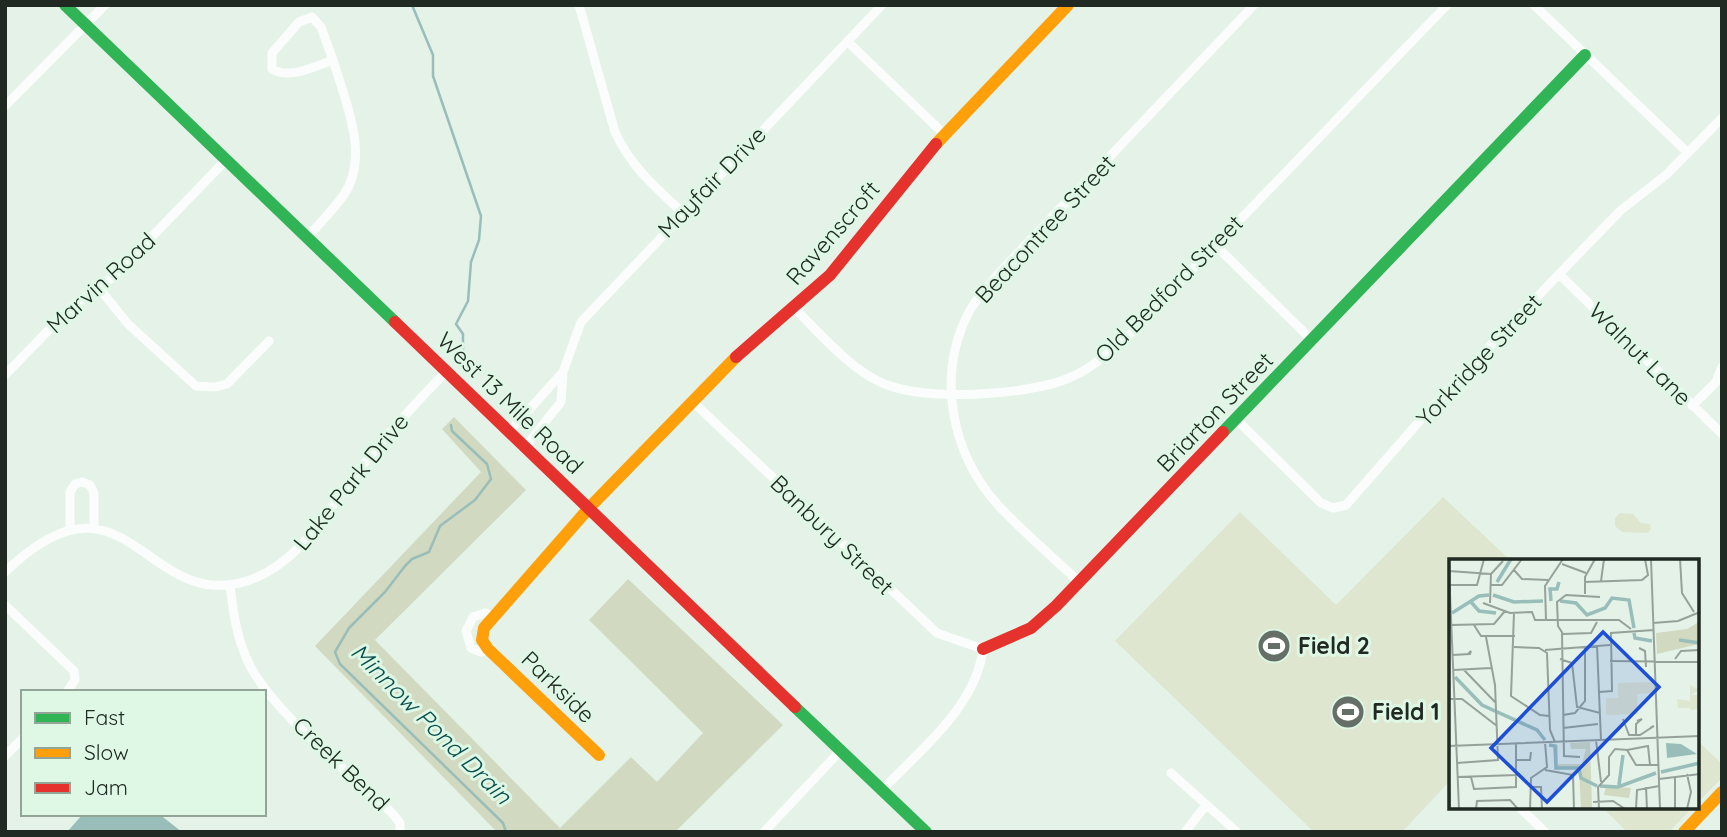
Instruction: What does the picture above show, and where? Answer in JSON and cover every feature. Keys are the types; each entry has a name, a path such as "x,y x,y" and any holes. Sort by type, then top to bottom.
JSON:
{"street":[{"name":"West 13 Mile Road","path":"65,5 926,832"},
{"path":"5,106 105,5"},
{"path":"579,5 615,132 624,152 637,171 683,213"},
{"name":"Mayfair Drive","path":"525,447 561,402 563,372 581,322 882,5"},
{"name":"Ravenscroft","path":"589,508 728,364 795,309 830,275 944,134 1068,5"},
{"name":"Beacontree Street","path":"1079,582 998,504 977,477 962,447 949,393 953,359 969,311 999,274 1254,5"},
{"name":"Old Bedford Street","path":"795,309 869,376 895,388 949,393 1000,393 1069,378 1097,363 1126,338 1447,5"},
{"path":"1534,5 1688,153"},
{"path":"307,238 344,195 354,173 351,122 333,60 321,27 312,17 299,22 270,60 272,69 287,74 333,60"},
{"path":"848,41 944,134"},
{"name":"Briarton Street","path":"983,649 1031,628 1079,582 1585,55"},
{"name":"Yorkridge Street","path":"1237,419 1321,503 1333,508 1346,505 1431,408 1621,210 1688,153 1722,118"},
{"name":"Marvin Road","path":"5,375 71,307 113,277 226,160"},
{"path":"1215,246 1313,341"},
{"name":"Walnut Lane","path":"1559,274 1722,435"},
{"path":"98,287 128,324 197,386 211,387 226,383 269,341"},
{"path":"1692,405 1716,382 1722,367"},
{"name":"Lake Park Drive","path":"5,572 30,549 63,530 94,528 134,543 174,573 201,584 230,584 269,571 293,555 396,424 446,372"},
{"name":"Mayfair Drive","path":"509,432 563,372"},
{"name":"Banbury Street","path":"692,401 937,633 983,649"},
{"path":"70,530 70,492 75,484 82,482 90,485 94,493 94,528"},
{"name":"Parkside","path":"589,508 493,616 482,631 482,640 488,649 599,755"},
{"name":"Creek Bend","path":"230,584 236,632 247,660 266,690"},
{"path":"5,605 74,671 75,680 68,690"},
{"path":"881,790 960,708 976,681 983,649"},
{"name":"Creek Bend","path":"266,690 392,813 400,823 400,832"},
{"path":"5,756 21,740"},
{"path":"764,832 841,750"},
{"path":"1171,773 1237,832"},
{"path":"1684,832 1722,792"},
{"path":"1185,832 1206,805"},
{"path":"1521,809 1545,832"}],"green space":[{"path":"454,417 526,490 375,640 560,828 631,757 657,782 703,733 589,620 628,579 783,725 675,832 497,832 315,646 481,472 442,429"},
{"path":"1443,497 1509,559 1449,559 1449,782 1402,832 1314,832 1115,641 1240,512 1336,605"},
{"path":"1620,513 1633,514 1641,523 1650,524 1651,529 1648,533 1622,532 1615,526 1615,518"},
{"path":"1699,742 1722,764 1722,778 1699,801"},
{"path":"1604,809 1691,809 1669,832 1627,832"}],"water":[{"path":"81,816 162,816 182,832 67,832"}],"waterway":[{"name":"Minnow Pond Drain","path":"412,5 433,55 433,76 481,216 479,240 471,262 468,301 456,324 463,334 463,354"},
{"name":"Minnow Pond Drain","path":"451,425 452,431 487,464 491,479 475,500 440,526 429,552 412,559 405,566 385,592 349,628 335,652 340,664 503,823 506,832"}],"traffic: fast":[{"path":"65,5 395,322"},
{"path":"1223,432 1585,55"},
{"path":"795,707 926,832"}],"traffic: slow":[{"path":"936,144 1068,5"},
{"path":"599,755 488,649 482,640 484,628 589,508 736,357"},
{"path":"1684,832 1722,792"}],"traffic: jam":[{"path":"736,357 830,275 936,144"},
{"path":"395,322 795,707"},
{"path":"983,649 1031,628 1056,606 1223,432"}],"place":[{"name":"Field 2","path":"1274,646"},
{"name":"Field 1","path":"1348,712"}]}
